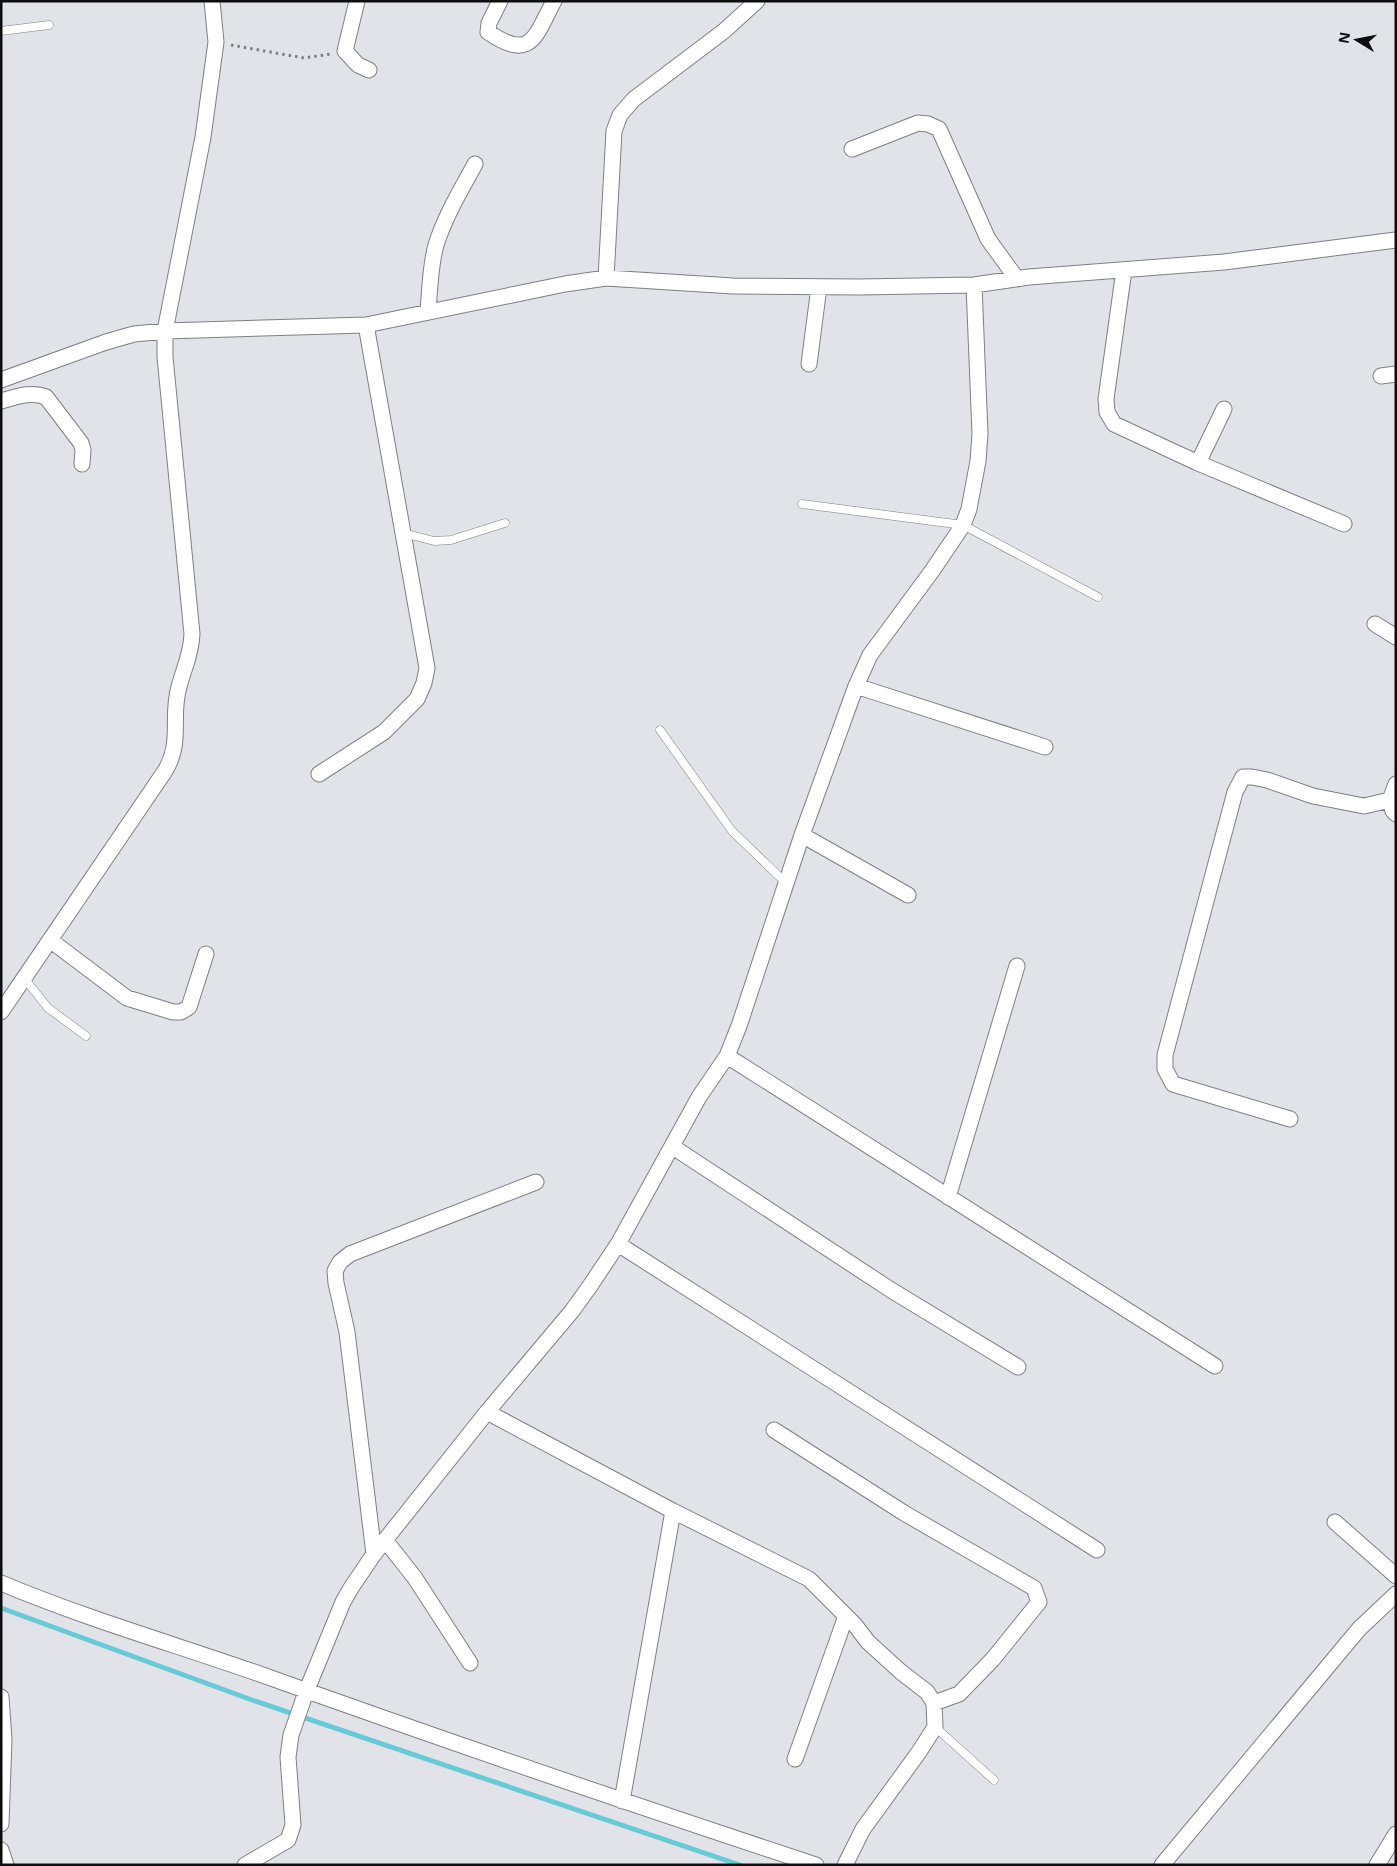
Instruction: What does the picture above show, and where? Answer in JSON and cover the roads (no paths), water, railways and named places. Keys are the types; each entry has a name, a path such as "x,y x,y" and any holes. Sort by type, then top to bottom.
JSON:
{"street":[{"path":"1,1012 165,770 172,759 176,745 175,711 178,688 192,651 192,634 165,357 165,331 203,137 216,42 212,1"},
{"path":"357,1 345,51 358,65 369,70"},
{"path":"500,1 489,23 488,32 499,40 514,46 524,46 533,40 554,1"},
{"path":"606,278 614,131 620,115 634,99 724,31 757,1"},
{"path":"852,149 918,123 928,124 939,130 988,239 1017,279"},
{"path":"428,311 432,265 436,246 448,214 475,164"},
{"path":"1,380 106,342 134,334 165,331 366,325 565,284 606,278 733,286 974,285 1017,279 1224,262 1396,240"},
{"path":"1124,270 1106,399 1107,412 1114,424 1198,463 1344,524"},
{"path":"245,1865 288,1840 292,1833 288,1757 291,1735 343,1602 385,1540 487,1412 572,1311 618,1244 700,1097 727,1056 740,1026 802,835 856,686 870,655 932,571 963,525 969,509 978,461 979,443 974,285"},
{"path":"809,364 819,287"},
{"path":"319,774 384,732 417,698 424,683 427,668 366,325"},
{"path":"1380,376 1396,374"},
{"path":"1,401 30,394 39,394 46,397 81,443 83,450 82,464"},
{"path":"1198,463 1224,410"},
{"path":"1375,624 1396,637"},
{"path":"856,686 1045,747"},
{"path":"1290,1119 1174,1084 1165,1070 1165,1055 1235,792 1243,777 1252,777 1267,780 1313,796 1364,806 1393,807 1396,784"},
{"path":"802,835 908,895"},
{"path":"50,940 127,998 173,1012 181,1012 189,1007 206,954"},
{"path":"948,1196 1017,966"},
{"path":"727,1056 1215,1366"},
{"path":"673,1147 890,1290 1018,1367"},
{"path":"374,1554 348,1341 335,1271 340,1262 350,1254 536,1182"},
{"path":"618,1244 1097,1550"},
{"path":"487,1412 673,1511 809,1579 846,1616 868,1642 901,1672 927,1692 934,1703 935,1727 863,1829 845,1865"},
{"path":"774,1430 904,1513 1034,1588 1039,1602 993,1659 959,1694 934,1703"},
{"path":"622,1801 673,1511"},
{"path":"1335,1522 1396,1576"},
{"path":"385,1540 415,1578 470,1663"},
{"path":"1,1583 116,1627 270,1678 305,1696 816,1865"},
{"path":"1162,1865 1359,1630 1396,1594"},
{"path":"795,1759 846,1616"},
{"path":"1,1697 4,1739 1,1824"},
{"path":"1377,1865 1396,1834"},
{"path":"1,1850 6,1865"}],"lane":[{"path":"1,31 49,25"},
{"path":"802,504 963,525 1098,597"},
{"path":"403,533 434,541 451,540 505,522"},
{"path":"660,730 732,831 786,883"},
{"path":"24,978 48,1008 86,1036"},
{"path":"935,1727 994,1780"}],"waterway":[{"path":"1,1608 252,1700 740,1865"}]}
